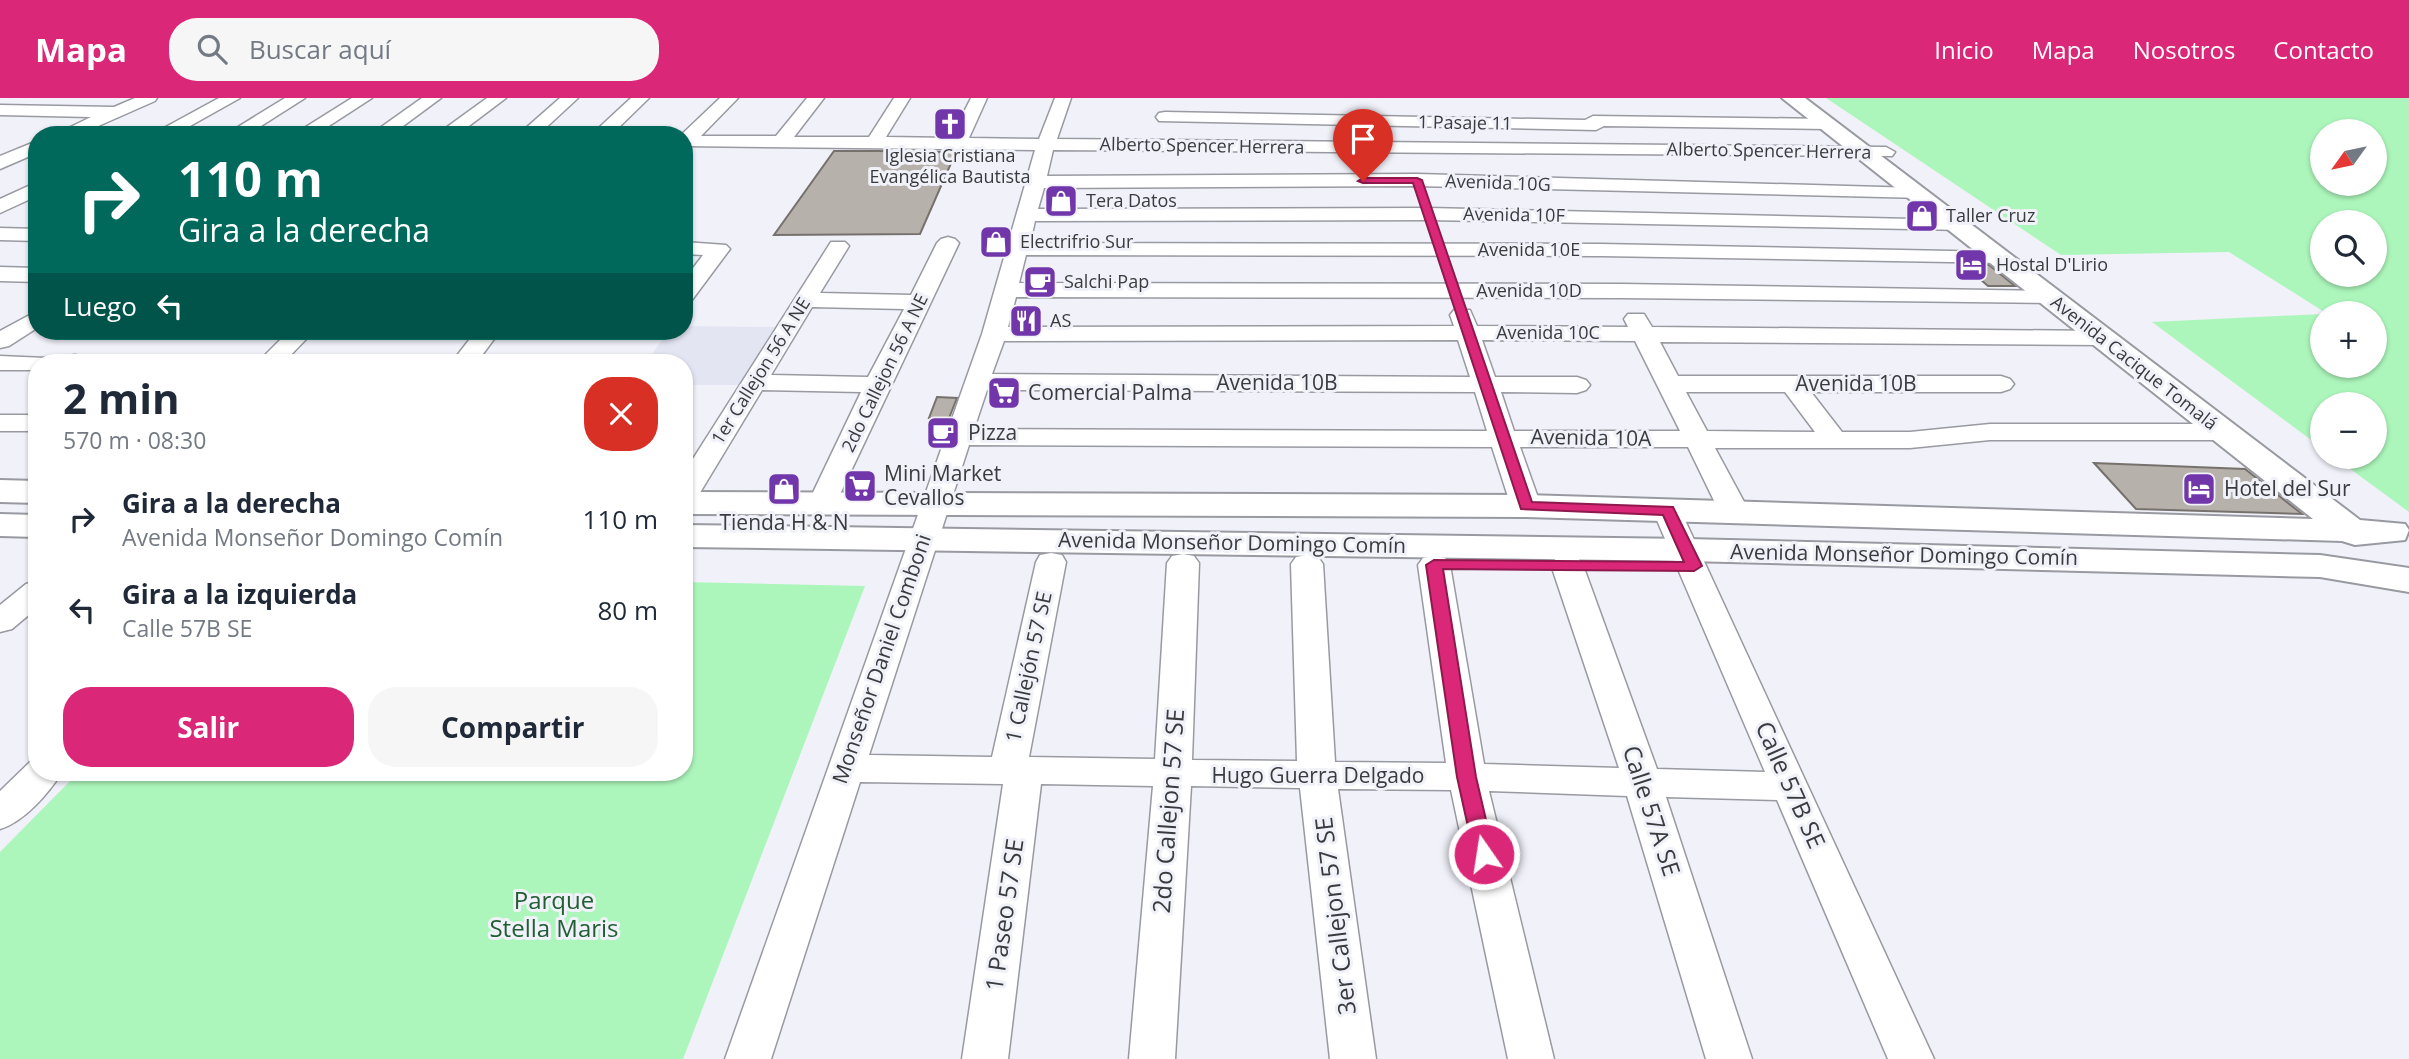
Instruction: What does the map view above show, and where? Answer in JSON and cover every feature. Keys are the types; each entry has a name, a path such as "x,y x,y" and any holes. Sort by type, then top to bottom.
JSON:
{"main road":[{"name":"Avenida Cacique Tomalá","path":"1794,100 1827,124 1874,152 1917,194 2409,579"},
{"name":"Avenida Cacique Tomalá","path":"1794,100 1874,152 2400,538"},
{"path":"0,491 28,492"},
{"name":"Avenida Monseñor Domingo Comín","path":"693,503 823,503 1051,562 1567,565 1681,538 1734,511 2351,531 2400,538"},
{"name":"Avenida Monseñor Domingo Comín","path":"693,536 925,531 1526,506 1681,538 2409,579"},
{"path":"0,508 28,508"},
{"name":"Avenida Monseñor Domingo Comín","path":"693,518 925,531 1681,538 2278,537 2351,531"},
{"path":"0,526 28,526"},
{"name":"Avenida Monseñor Domingo Comín","path":"693,556 925,531"},
{"path":"0,546 28,546"}],"street":[{"path":"0,104 13,98"},
{"path":"0,112 108,109 149,98"},
{"path":"178,126 232,98"},
{"path":"249,126 297,98"},
{"path":"317,126 364,98"},
{"path":"392,126 433,98"},
{"path":"459,126 498,98"},
{"path":"537,126 570,98"},
{"path":"610,126 641,98"},
{"path":"693,133 730,98"},
{"path":"781,142 816,98"},
{"path":"874,143 902,98"},
{"path":"957,144 979,98"},
{"name":"Monseñor Daniel Comboni","path":"748,1059 994,334 1046,144 1063,98"},
{"path":"1161,145 1167,98"},
{"path":"1252,98 1252,118"},
{"path":"1307,99 1314,147"},
{"path":"1670,102 1689,122"},
{"path":"1581,106 1616,150"},
{"path":"0,112 108,109"},
{"path":"79,126 108,109"},
{"name":"1 Pasaje 11","path":"1165,117 1827,124"},
{"name":"Alberto Spencer Herrera","path":"693,141 1874,152"},
{"path":"0,148 28,147"},
{"path":"1406,148 1526,506"},
{"path":"1550,149 1734,511"},
{"path":"0,163 28,150"},
{"name":"Avenida 10G","path":"1037,182 1417,180 1917,194"},
{"path":"0,207 28,193"},
{"name":"Avenida 10F","path":"1027,215 1429,214 1958,226"},
{"name":"2do Callejon 56 A NE","path":"823,503 877,385 948,243"},
{"name":"1er Callejon 56 A NE","path":"693,481 838,246"},
{"path":"693,248 719,249 693,281"},
{"name":"Avenida 10E","path":"1018,248 1601,250 1999,258"},
{"path":"0,274 28,275"},
{"name":"Avenida 10D","path":"1007,290 1622,291 2051,298"},
{"path":"805,300 919,302"},
{"path":"0,317 28,317"},
{"path":"0,341 28,323"},
{"name":"Avenida 10C","path":"994,334 1468,333 2103,338"},
{"path":"278,354 293,340"},
{"path":"470,354 481,340"},
{"path":"0,363 28,363"},
{"path":"753,382 877,385"},
{"name":"Avenida 10B","path":"978,382 1577,385"},
{"name":"Avenida 10B","path":"1669,384 2001,384"},
{"path":"1793,384 1834,439"},
{"path":"0,422 28,423"},
{"name":"Avenida 10A","path":"958,437 1910,440 1990,432 2224,432"},
{"name":"Calle 57B SE","path":"1681,538 1911,1059"},
{"name":"1 Callejón 57 SE","path":"1016,772 1051,562"},
{"name":"2do Callejon 57 SE","path":"1152,1059 1173,775 1183,563"},
{"name":"3er Callejon 57 SE","path":"1307,564 1318,776 1353,1059"},
{"path":"1434,565 1467,777 1531,1059"},
{"name":"Calle 57A SE","path":"1567,565 1643,784 1729,1059"},
{"path":"0,622 28,599"},
{"name":"Hugo Guerra Delgado","path":"845,768 1173,775 1467,777 1791,787"},
{"name":"1 Paseo 57 SE","path":"985,1059 1016,772"},
{"path":"0,814 34,781"}],"shaded area":[{"path":"693,326 775,327 741,385 693,385 693,354 652,354 662,340 693,340"}],"green space":[{"path":"1826,98 2409,98 2409,512 2350,469 2387,469 2387,392 2310,392 2310,439 2152,322 2310,315 2310,378 2387,378 2387,301 2310,303 2229,252 2061,255"},
{"name":"Parque Stella Maris","path":"693,582 865,586 683,1059 0,1059 0,852 70,781 693,781"}],"building":[{"path":"834,151 956,152 920,234 774,235"},
{"path":"1964,265 1989,265 2015,286 1988,286"},
{"path":"937,397 957,398 949,418 929,418"},
{"name":"Hotel del Sur","path":"2094,463 2245,469 2302,514 2136,509"}],"place":[{"name":"Iglesia Cristiana Evangélica Bautista","path":"950,124"},
{"name":"Tera Datos","path":"1061,201"},
{"name":"Taller Cruz","path":"1922,216"},
{"name":"Electrifrio Sur","path":"996,242"},
{"name":"Hostal D'Lirio","path":"1971,265"},
{"name":"Salchi Pap","path":"1040,282"},
{"name":"AS","path":"1026,321"},
{"name":"Comercial Palma","path":"1004,393"},
{"name":"Pizza","path":"943,433"},
{"name":"Mini Market Cevallos","path":"860,486"},
{"name":"Tienda H & N","path":"784,489"},
{"name":"Hotel del Sur","path":"2199,489"}],"route":[{"path":"1363,181 1417,180 1526,506 1668,510 1694,566 1434,565 1467,777 1484,854"}]}
